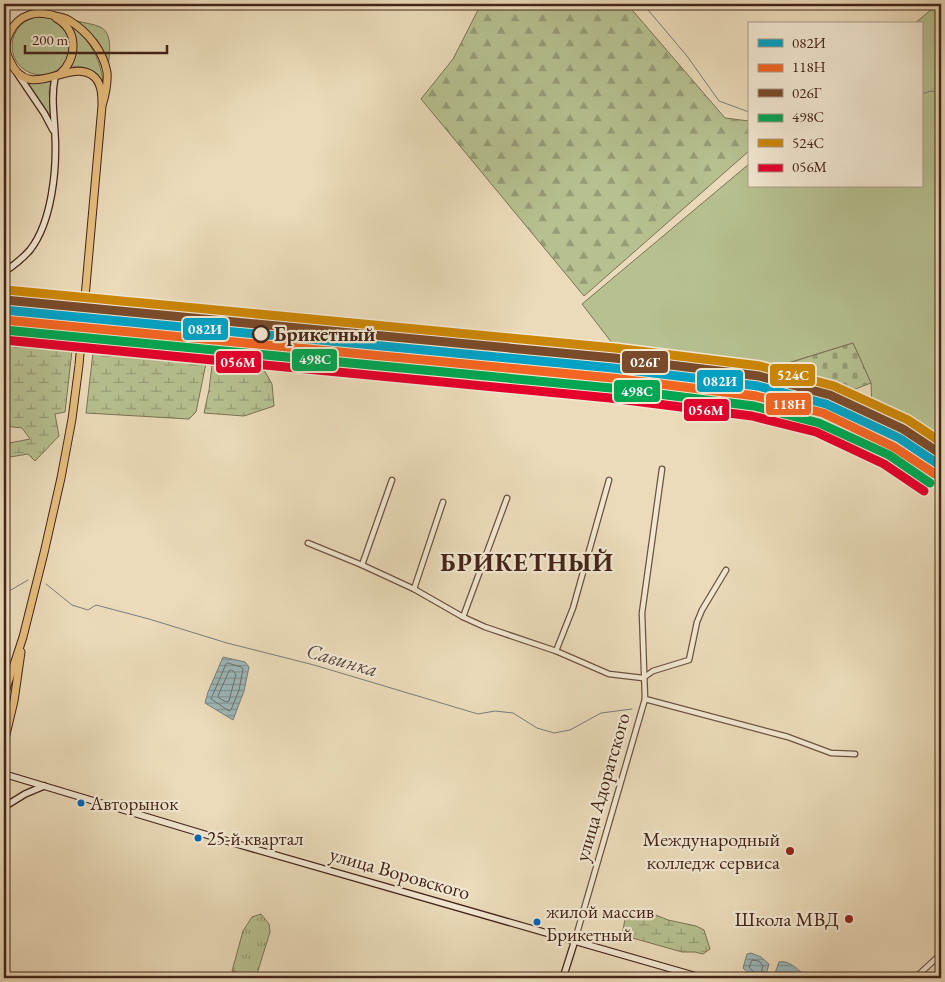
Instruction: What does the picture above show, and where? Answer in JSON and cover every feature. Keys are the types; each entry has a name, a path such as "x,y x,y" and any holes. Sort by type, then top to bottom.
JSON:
{"main road":[{"path":"4,29 29,15 39,13 70,20 92,40 105,65 107,74 102,106"},
{"path":"52,15 61,20 68,28 74,48 69,63 57,76"},
{"path":"14,68 7,56 6,44 8,34 15,24"},
{"path":"4,57 21,75 34,80 49,79 79,71 92,76 98,81 100,86 102,106 79,365 72,419 61,478 23,637 4,695"},
{"path":"4,743 14,701 23,637"}],"street":[{"path":"14,68 44,113 55,134"},
{"path":"4,272 31,248 46,217 53,184 55,134 52,96 57,76"},
{"path":"645,700 642,613 662,469"},
{"path":"362,565 392,480"},
{"path":"556,651 573,608 609,480"},
{"path":"463,617 507,498"},
{"path":"414,589 443,502"},
{"path":"308,543 414,589 463,617 485,627 556,651 609,674 643,678 654,670 689,660 697,622 726,570"},
{"name":"улица Адоратского","path":"563,978 645,700 788,737 831,753 855,754"},
{"name":"улица Воровского","path":"4,774 237,844 703,978"},
{"path":"21,779 27,789 25,794"},
{"path":"4,807 25,794 45,786"},
{"path":"915,978 941,954"}],"green space":[{"path":"481,4 627,4 725,118 748,121 748,152 584,296 421,99 453,59"},
{"path":"938,4 941,4 941,452 872,409 871,383 853,343 755,373 629,365 582,304 748,165 748,188 922,188 922,22 916,22"},
{"path":"35,17 47,17 62,25 70,40 70,52 62,67 47,75 35,75 20,67 12,52 12,40 20,25"},
{"path":"77,21 100,27 107,34 110,45 108,68 92,37"},
{"path":"66,22 81,34 92,48 99,64 103,82 92,71 83,67 67,68 73,59"},
{"path":"26,80 34,83 52,81 49,92 51,117"},
{"path":"4,318 75,324 65,412 55,414 59,436 35,461 28,454 4,458 4,444 30,439 22,428 4,426"},
{"path":"96,327 154,330 211,339 196,412 189,419 86,413"},
{"path":"215,341 245,346 254,352 272,384 274,406 244,416 204,413"},
{"path":"853,343 871,383 845,393 795,377 792,362"},
{"path":"641,909 668,920 696,926 704,930 710,949 703,954 682,952 622,935 626,914"},
{"path":"261,914 269,924 270,932 256,977 232,971 243,931 252,917"}],"water":[{"path":"223,657 245,662 249,667 244,691 233,720 205,703"},
{"path":"751,953 761,957 769,964 765,978 752,976 743,968 747,954"},
{"path":"779,962 788,963 801,972 799,978 777,978 774,976"}],"waterway":[{"path":"643,4 687,56 719,101 748,112"},
{"path":"922,94 931,91 941,92"},
{"name":"Савинка","path":"4,594 28,580"},
{"name":"Савинка","path":"46,584 72,605 88,610 96,605 149,619 227,643 314,665 478,714 495,711 513,713 537,728 554,733 570,730 601,713 632,709"}],"transit line":[{"name":"524С","path":"6,290 615,348 760,366 834,386 908,420 941,442"},
{"name":"026Г","path":"5,300 614,358 759,376 830,395 903,429 941,454"},
{"name":"082И","path":"4,310 613,368 758,386 826,404 899,438 941,466"},
{"name":"118Н","path":"4,320 612,378 756,396 823,413 894,447 935,474"},
{"name":"498С","path":"4,330 611,388 754,406 819,423 889,455 930,483"},
{"name":"056М","path":"4,340 610,398 752,416 816,432 884,464 924,491"}],"place":[{"name":"Брикетный","path":"261,334"},
{"name":"Авторынок","path":"81,803"},
{"name":"25-й квартал","path":"198,838"},
{"name":"Международный колледж сервиса","path":"790,851"},
{"name":"Школа МВД","path":"849,919"},
{"name":"жилой массив Брикетный","path":"537,922"}],"district":[{"name":"БРИКЕТНЫЙ","path":"527,562"}]}
